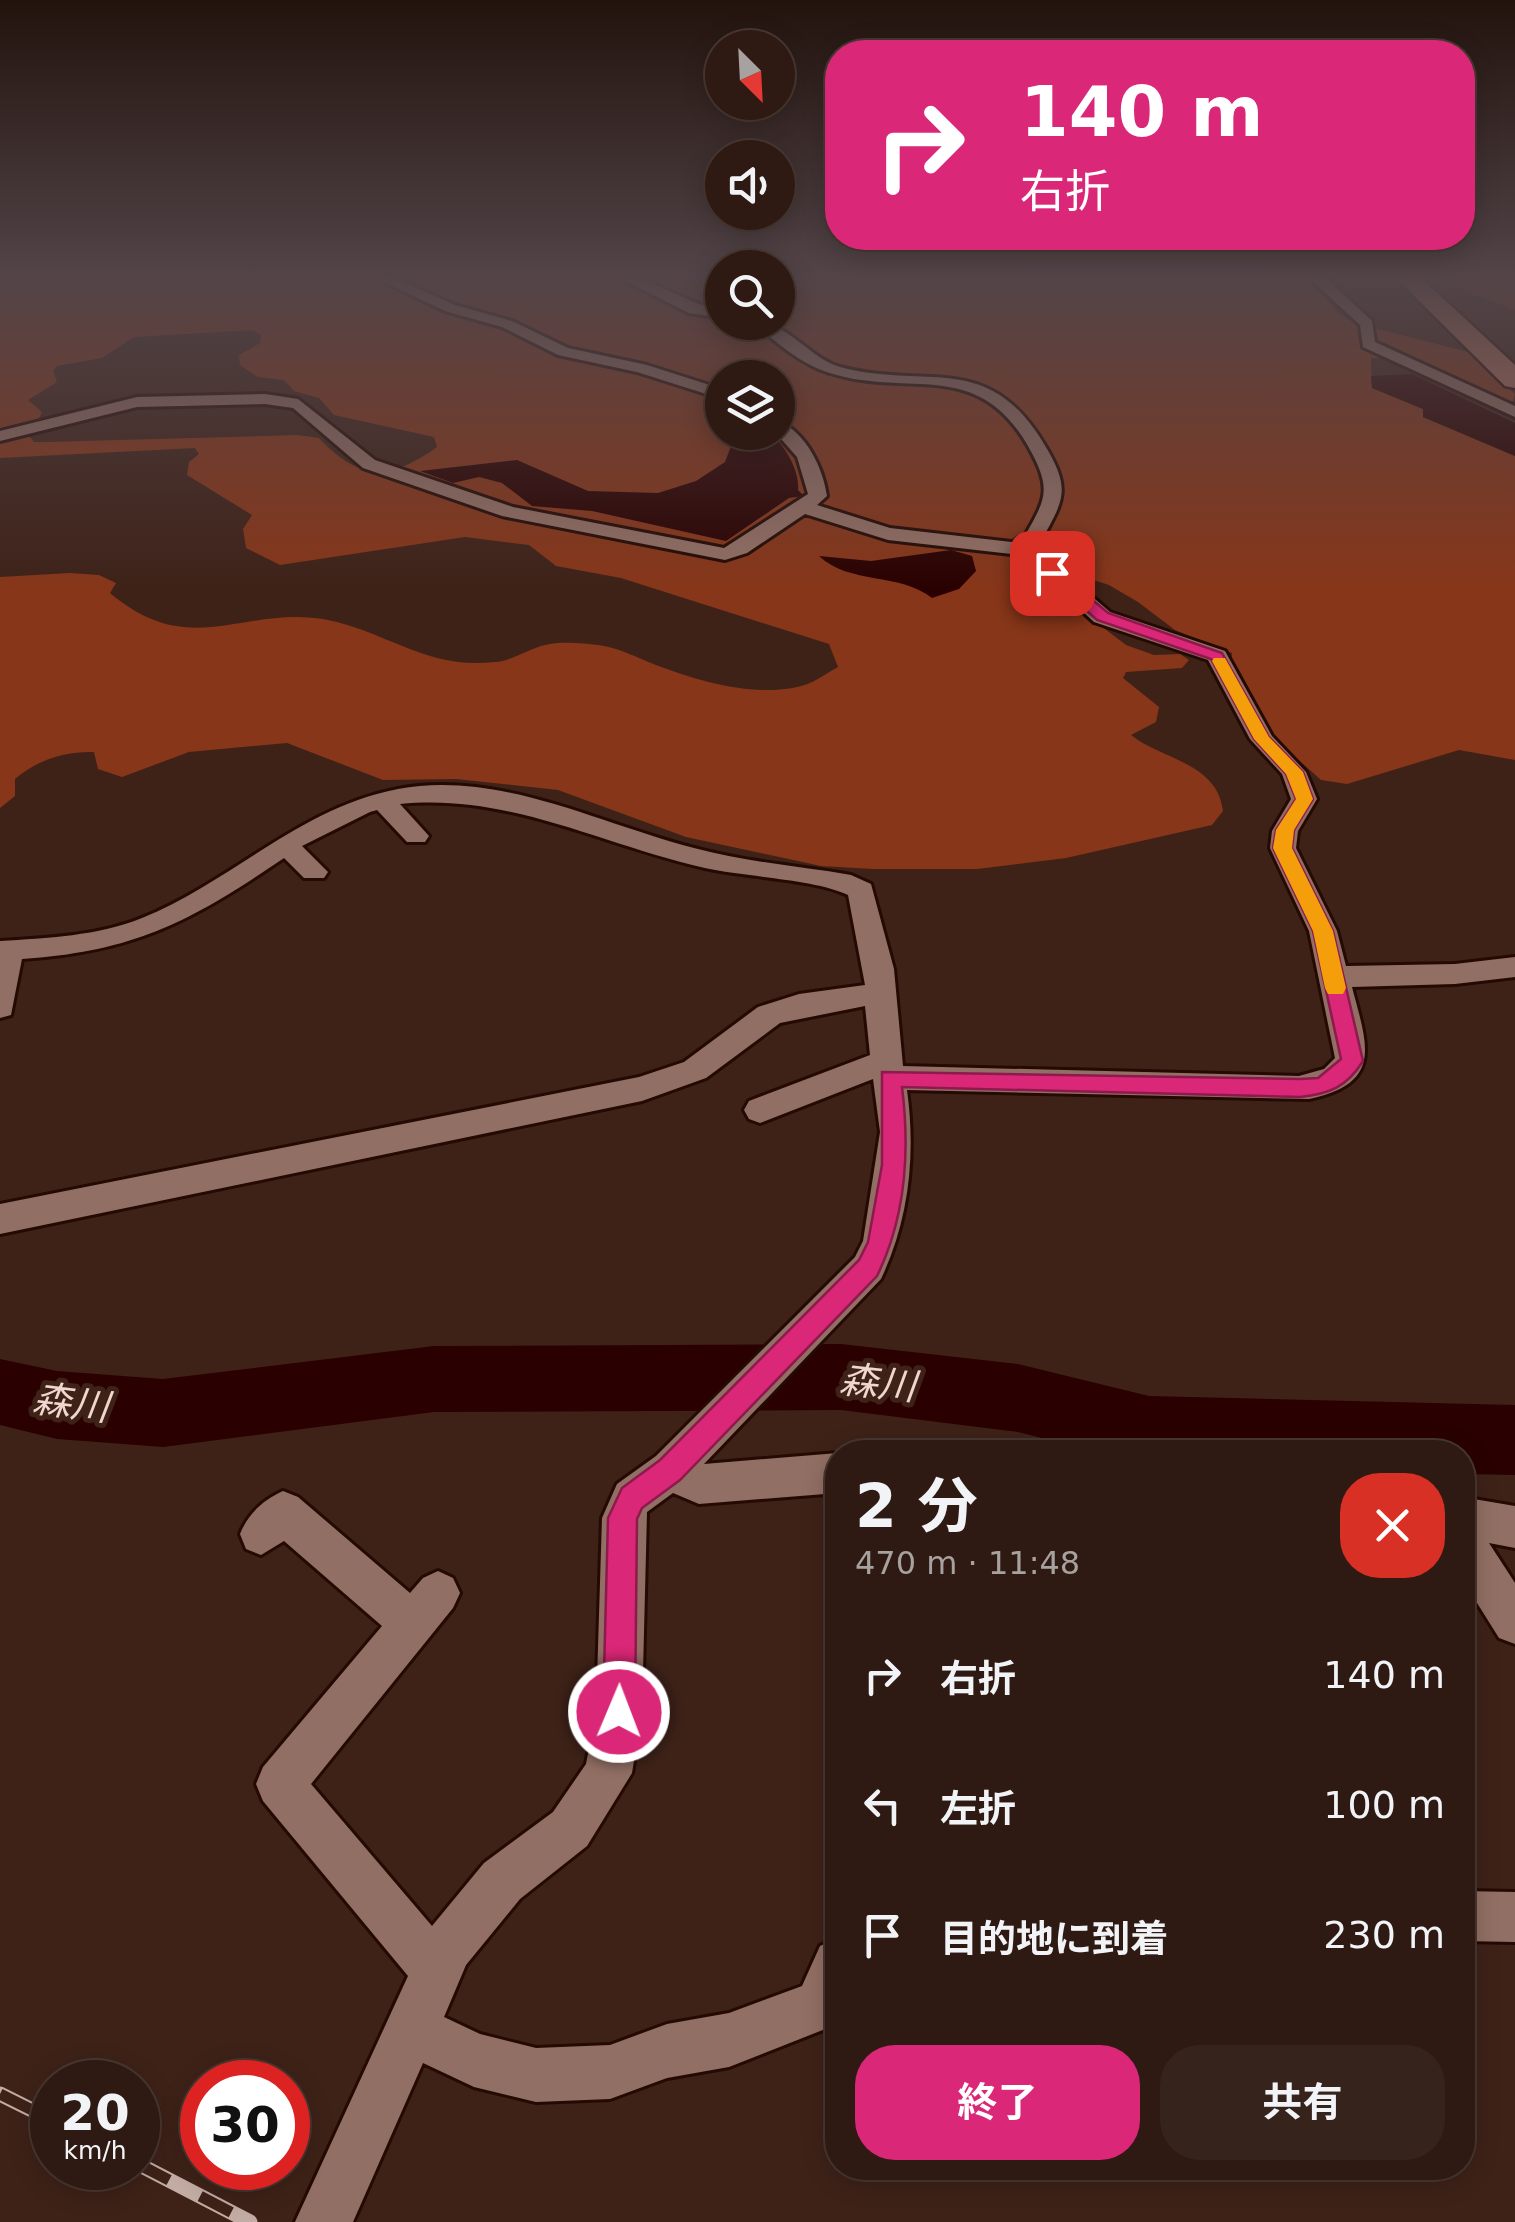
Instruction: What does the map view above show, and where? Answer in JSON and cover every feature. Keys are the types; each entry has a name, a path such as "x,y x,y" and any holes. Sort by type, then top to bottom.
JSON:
{"street":[{"path":"945,382 980,388 1006,404 1055,478 1050,506 1026,550"},
{"path":"1449,382 1515,412"},
{"path":"0,436 137,402 264,399 298,404 369,464 509,512 601,527 706,553 740,549 806,508 818,496 817,477 795,444"},
{"path":"760,1110 888,1070 1322,1086 1340,1076 1352,1061 1323,931 1282,848 1285,830 1304,799 1294,772 1262,739 1217,656 1102,616 1026,550 888,534 806,508"},
{"path":"0,1007 5,951 103,939 148,927 340,816 382,801 452,795 494,797 584,820 681,854 851,884 861,890 879,969 896,1132 881,1242 868,1268 680,1459 632,1498 623,1518 619,1712 608,1773 570,1830 502,1882 448,1947 324,2222"},
{"path":"382,801 416,836"},
{"path":"288,847 314,872"},
{"path":"1332,977 1455,974 1515,967"},
{"path":"0,1218 642,1089 695,1070 769,1014 799,1005 880,993"},
{"path":"680,1459 699,1484 825,1474"},
{"path":"261,1534 283,1512 424,1608 280,1784 437,1971"},
{"path":"1475,1520 1515,1528"},
{"path":"1475,1560 1515,1622"},
{"path":"1475,1916 1515,1917"},
{"path":"412,2029 474,2060 536,2075 610,2072 666,2051 729,2040 820,2005 825,1994"}],"shaded area":[{"path":"0,382 57,382 28,400 42,412 30,437 34,442 297,435 319,438 348,462 375,471 404,466 420,458 437,447 434,437 334,415 319,398 294,391 286,382 705,382 705,450 795,450 795,382 1372,382 1372,388 1423,409 1423,417 1515,456 1515,760 1459,750 1347,784 1321,780 1272,736 1231,665 1232,653 1175,630 1109,585 1078,575 1053,558 1052,548 1041,532 1029,531 1014,537 1002,550 1126,645 1154,655 1180,654 1189,660 1182,668 1126,672 1123,678 1159,707 1156,722 1131,735 1186,764 1210,782 1223,811 1212,825 1066,858 977,869 821,866 686,837 558,790 456,779 383,780 287,743 189,752 122,777 98,769 94,752 62,755 15,779 15,796 0,808 0,577 99,575 116,583 110,593 139,613 167,624 193,628 298,617 328,620 449,661 501,661 551,644 586,644 613,648 707,682 762,690 802,686 838,667 829,644 621,578 556,566 529,545 465,537 280,565 246,548 243,529 252,515 187,475 189,462 199,454 195,448 0,458"},
{"path":"1371,382 1428,382 1515,423 1515,456 1423,417 1423,409 1372,388"},
{"path":"1464,382 1501,382 1515,394 1512,405"},
{"path":"730,450 785,450 797,475 798,490 804,496 789,498 726,541 592,511 532,506 502,483 479,477 453,483 420,471 517,460 588,491 658,493 696,481 725,462"},
{"path":"951,550 972,556 976,571 959,589 932,598 905,585 845,571 819,556 871,561"}],"waterway":[{"name":"森川","path":"0,1392 57,1405 163,1413 434,1379 841,1377 1018,1398 1149,1431 1515,1440"}],"railway":[{"path":"0,2094 30,2109"},
{"path":"160,2175 250,2222"}],"slow traffic":[{"path":"1219,661 1262,739 1284,756 1294,772 1304,799 1298,816 1285,830 1282,848 1323,931 1335,988"}],"route":[{"path":"619,1712 623,1518 632,1498 670,1470 868,1268 881,1242 894,1165 896,1132 890,1078 1300,1088 1322,1086 1340,1076 1352,1061 1352,1047 1323,931 1282,848 1285,830 1298,816 1304,799 1294,772 1284,756 1262,739 1217,656 1199,646 1136,630 1102,616 1052,573"}]}
